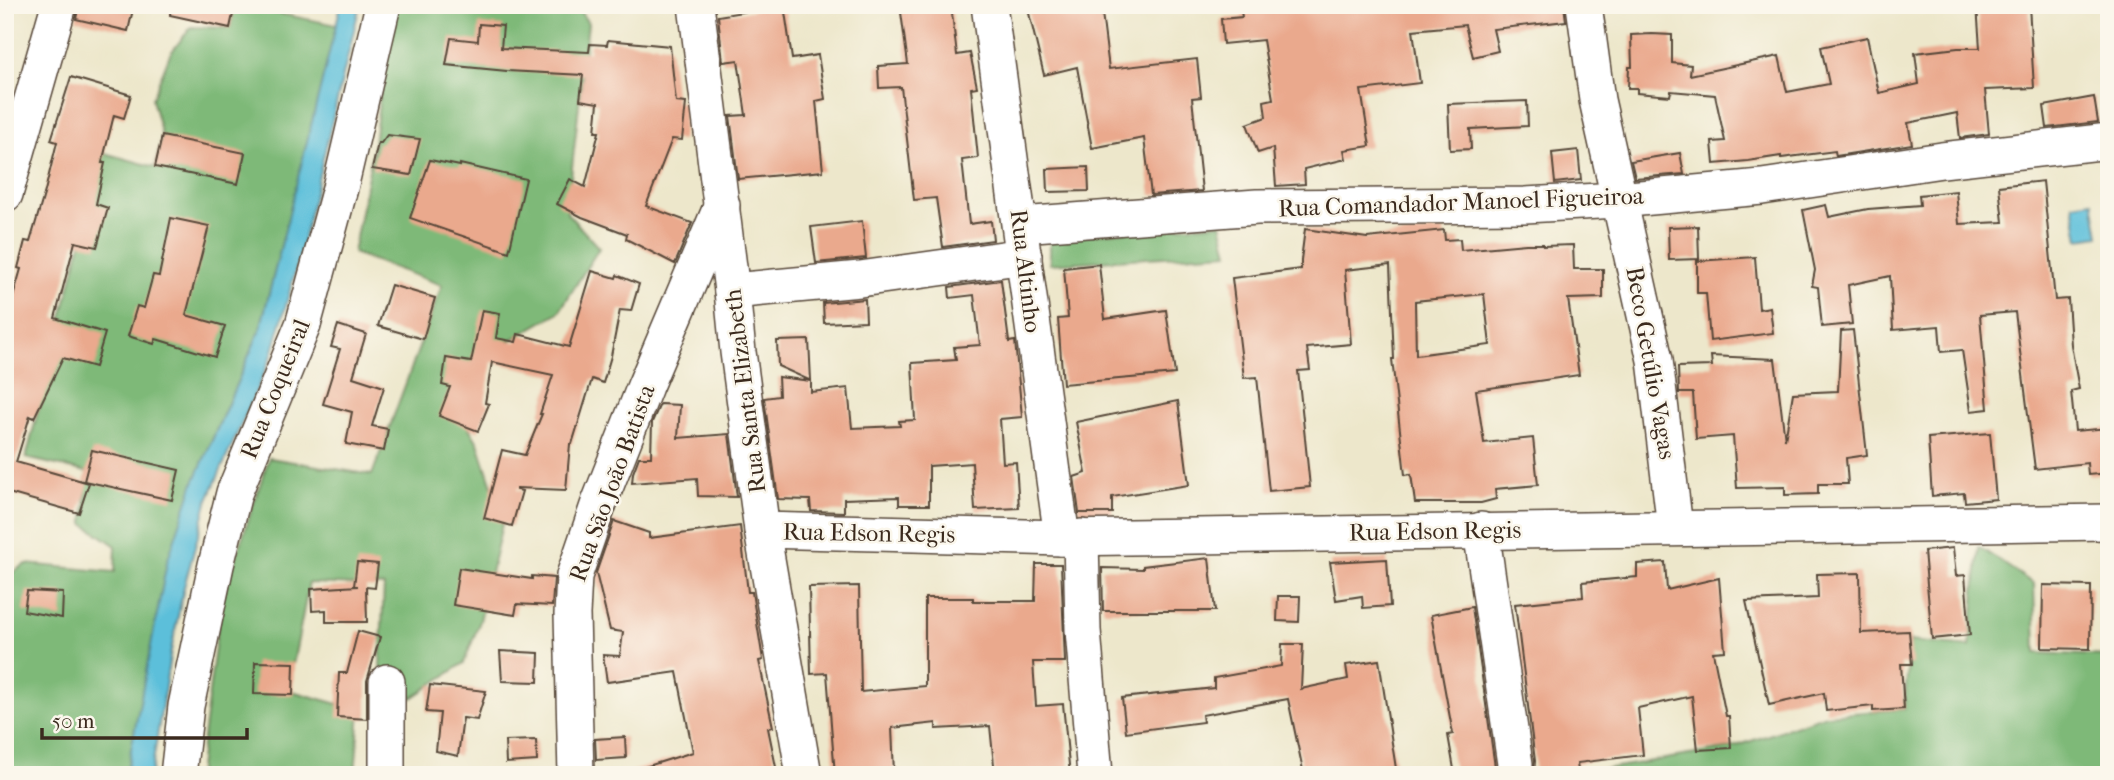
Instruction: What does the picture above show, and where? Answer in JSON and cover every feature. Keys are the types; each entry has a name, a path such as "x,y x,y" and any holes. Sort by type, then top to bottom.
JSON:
{"street":[{"path":"5,194 60,5"},
{"name":"Rua Coqueiral","path":"178,775 186,706 234,493 303,325 340,188 383,5"},
{"name":"Rua Santa Elizabeth","path":"696,5 733,291 737,352 762,530 804,775"},
{"name":"Rua Altinho","path":"989,5 1022,240 1072,537 1095,775"},
{"name":"Beco Getúlio Vagas","path":"1584,5 1597,100 1655,360 1675,528"},
{"name":"Rua Comandador Manoel Figueiroa","path":"733,291 860,279 1022,240 1257,207 1525,205 1618,200 1762,187 1942,160 2109,141"},
{"name":"Rua São João Batista","path":"576,775 573,576 645,386 722,205"},
{"name":"Rua Edson Regis","path":"762,530 1072,537 2109,522"},
{"path":"1481,530 1515,764"},
{"path":"387,682 387,775"}],"green space":[{"path":"235,5 337,25 260,330 194,482 126,775 5,775 5,577 26,564 115,572 116,546 84,524 87,472 26,458 104,153 155,167 162,136 152,99 170,54 191,27 230,28"},
{"path":"396,5 576,5 588,23 567,213 599,248 559,312 473,362 451,397 478,443 503,520 480,621 464,663 412,698 380,667 384,586 309,583 288,690 360,710 355,775 198,775 221,602 269,458 372,475 442,285 353,253 374,144 386,46"},
{"path":"1221,223 1228,253 1050,264 1050,238"},
{"path":"1979,547 2034,584 2036,653 2109,656 2109,775 1569,775 1731,748 1826,715 1904,709 1910,641 1970,647"}],"water":[{"path":"341,5 360,5 299,258 272,355 208,499 184,587 151,775 126,775 167,562 194,482 260,330"},
{"path":"2093,201 2099,236 2079,239 2073,204"}],"building":[{"path":"79,5 134,5 128,31 76,19"},
{"path":"171,5 235,5 230,28 170,15"},
{"path":"784,5 792,59 818,55 825,99 816,101 823,171 738,179 730,116 746,115 738,60 723,62 718,16"},
{"path":"900,5 951,5 957,55 970,53 977,87 971,88 978,158 962,160 969,224 991,221 993,240 943,247 936,198 914,200 901,87 879,88 878,66 908,64"},
{"path":"1027,5 1101,5 1109,69 1197,59 1201,97 1192,98 1202,191 1151,195 1144,138 1092,148 1077,67 1044,75"},
{"path":"1240,5 1366,5 1366,9 1390,5 1564,5 1566,21 1493,29 1498,51 1473,57 1465,25 1413,30 1420,83 1361,90 1370,146 1344,150 1346,159 1304,169 1305,184 1276,186 1273,148 1258,153 1247,124 1266,117 1264,101 1273,99 1263,40 1223,44 1221,19 1242,17"},
{"path":"1977,5 2029,5 2034,88 1985,90 1989,134 1960,138 1957,113 1908,123 1912,144 1836,156 1835,151 1714,164 1712,142 1725,141 1715,95 1671,91 1670,96 1637,93 1637,88 1628,88 1629,67 1632,67 1631,35 1652,34 1672,35 1672,63 1691,65 1690,75 1779,56 1787,92 1829,84 1821,47 1867,37 1879,93 1919,84 1915,53 1980,48"},
{"path":"479,24 503,26 501,48 589,52 590,44 607,45 608,40 670,46 676,102 686,103 682,140 672,139 646,206 692,223 675,264 626,239 627,234 582,217 557,204 570,179 585,187 599,132 595,132 598,103 580,100 583,75 446,65 451,38 478,41"},
{"path":"71,77 131,95 124,118 114,115 102,163 105,163 96,204 108,208 97,247 75,242 55,318 105,333 95,367 63,358 34,418 30,416 16,462 89,483 79,513 5,492 5,310 9,311 21,269 18,268 25,241 30,242 45,191 57,142 51,140"},
{"path":"2094,97 2098,122 2047,128 2044,106"},
{"path":"1527,101 1528,126 1470,129 1471,149 1450,150 1448,104"},
{"path":"387,135 420,139 411,175 372,169 378,143"},
{"path":"162,136 245,153 238,184 155,167"},
{"path":"1578,150 1581,180 1555,183 1552,153"},
{"path":"1680,153 1684,174 1635,178 1631,161"},
{"path":"430,160 526,179 509,252 410,218"},
{"path":"1088,167 1089,191 1048,192 1047,169"},
{"path":"2043,181 2055,300 2068,299 2071,345 2079,389 2071,391 2075,431 2109,428 2109,473 2088,475 2087,463 2035,469 2015,312 1980,315 1988,409 1971,411 1962,350 1941,352 1939,326 1893,330 1890,276 1848,285 1852,324 1822,327 1818,287 1812,286 1815,270 1803,210 1826,205 1829,217 1868,209 1920,205 1919,195 1956,191 1959,224 2003,222 1999,186"},
{"path":"171,218 209,226 186,315 225,326 215,357 156,339 154,344 128,336 137,306 144,308 153,275 159,276"},
{"path":"862,221 866,258 816,263 811,227"},
{"path":"1698,226 1699,259 1669,260 1668,227"},
{"path":"1305,229 1367,238 1444,230 1445,240 1460,239 1461,250 1526,244 1573,245 1574,269 1603,269 1603,298 1568,299 1579,375 1476,390 1484,443 1533,438 1538,485 1495,489 1496,499 1481,503 1415,503 1411,474 1405,475 1392,359 1390,265 1345,270 1351,344 1307,348 1310,370 1298,371 1310,487 1269,491 1257,377 1244,378 1232,278 1301,269","holes":["1484,294 1490,345 1416,355 1415,301"]},
{"path":"1755,257 1759,309 1770,307 1773,333 1710,341 1706,293 1697,293 1697,261"},
{"path":"1099,264 1105,319 1166,310 1175,374 1063,384 1058,319 1068,318 1064,268"},
{"path":"592,271 616,278 617,275 639,284 631,311 620,310 603,383 592,379 570,444 566,490 517,488 522,491 512,526 484,518 502,450 525,455 542,414 553,375 492,362 485,403 489,404 478,431 439,416 450,387 442,385 446,358 471,362 482,310 500,313 496,338 516,342 518,334 569,347"},
{"path":"1001,280 1009,342 1015,341 1022,417 1000,419 1003,463 1016,462 1019,508 975,510 972,463 929,466 929,505 899,505 899,497 844,499 844,512 811,511 810,500 778,499 764,398 779,396 778,377 811,381 811,392 848,388 852,428 900,426 899,421 915,420 912,363 956,360 954,347 980,345 974,295 950,298 949,287"},
{"path":"391,285 435,298 423,339 378,326"},
{"path":"865,299 866,321 824,323 823,303"},
{"path":"338,325 366,334 353,377 384,387 372,426 388,429 384,451 346,444 352,412 323,404 340,349 331,347"},
{"path":"1853,330 1867,455 1846,458 1848,484 1818,484 1818,494 1785,495 1785,487 1737,488 1733,436 1696,439 1693,393 1679,393 1678,367 1712,366 1711,356 1775,359 1785,440 1793,393 1838,391 1841,331"},
{"path":"809,340 811,381 778,366 777,341"},
{"path":"1178,401 1189,485 1112,497 1112,513 1079,513 1074,477 1086,473 1076,422"},
{"path":"660,404 680,405 678,438 729,434 737,497 698,496 697,478 632,483 639,457 651,457 652,422"},
{"path":"1990,433 1996,499 1965,502 1964,493 1932,496 1928,438"},
{"path":"92,450 179,470 172,500 84,481"},
{"path":"614,521 649,533 649,538 740,526 748,592 752,592 763,660 759,661 773,727 768,728 777,772 763,775 632,775 632,771 693,752 677,672 607,682 603,655 620,656 623,632 610,630 596,573"},
{"path":"1953,548 1956,576 1965,575 1970,635 1932,639 1924,551"},
{"path":"1209,558 1215,611 1103,611 1102,568 1143,569 1143,566"},
{"path":"1387,559 1390,606 1363,608 1362,596 1336,600 1330,562"},
{"path":"357,562 378,564 375,588 366,587 367,622 326,622 326,610 312,611 311,589 358,586 354,586"},
{"path":"1665,562 1667,590 1719,578 1725,651 1713,652 1726,716 1729,716 1731,748 1698,750 1692,696 1638,708 1643,755 1577,763 1578,771 1534,775 1535,761 1515,604 1583,597 1582,582 1637,577 1637,564"},
{"path":"1036,564 1061,564 1065,662 1033,662 1036,706 1063,704 1070,775 995,775 990,726 936,729 936,723 892,728 894,773 835,775 827,673 811,674 809,587 859,586 861,692 925,686 925,598 1035,601"},
{"path":"459,568 532,579 532,576 554,578 552,606 517,604 515,615 453,605"},
{"path":"1860,573 1861,633 1909,631 1912,664 1901,664 1904,709 1873,711 1873,706 1826,711 1824,693 1769,705 1746,601 1818,598 1817,574"},
{"path":"2043,585 2091,586 2090,649 2042,648"},
{"path":"27,591 63,593 62,618 24,611"},
{"path":"1278,596 1300,596 1299,622 1277,621"},
{"path":"1472,607 1498,775 1455,775 1448,735 1453,734 1431,615"},
{"path":"358,631 380,637 367,681 367,719 337,717 339,673 347,673"},
{"path":"1282,644 1303,644 1301,689 1348,679 1346,665 1379,660 1397,775 1304,775 1288,699 1202,715 1203,722 1126,732 1122,698 1214,688 1214,678 1281,666"},
{"path":"500,651 539,653 538,682 502,681"},
{"path":"255,662 294,663 293,695 254,694"},
{"path":"430,685 486,691 477,720 463,718 458,756 436,751 440,713 426,712"},
{"path":"625,737 626,758 596,760 595,739"},
{"path":"536,740 537,761 506,763 505,741"}]}
